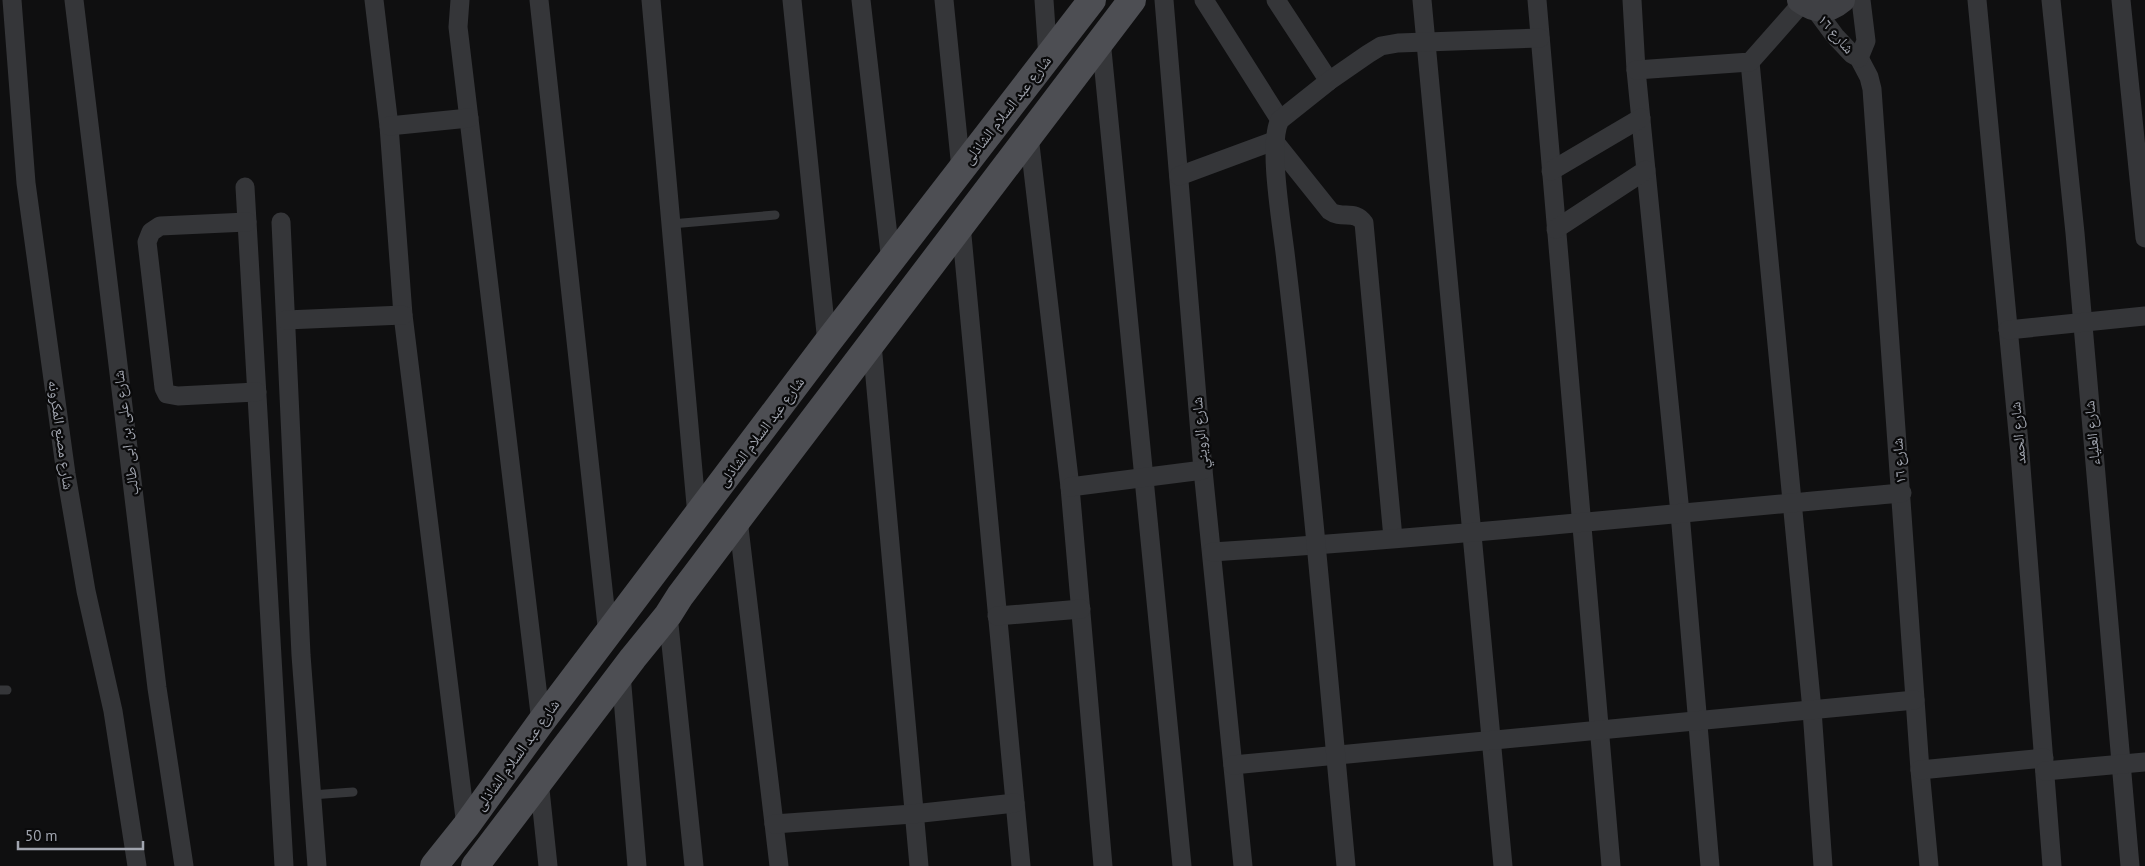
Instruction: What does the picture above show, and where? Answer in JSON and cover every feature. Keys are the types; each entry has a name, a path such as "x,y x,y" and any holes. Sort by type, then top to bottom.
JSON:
{"main road":[{"name":"شارع عبد السلام الشاذلى","path":"434,866 466,826 540,722 608,635 827,343 1092,0"},
{"path":"475,866 539,780 668,615 701,568 1132,0"},
{"path":"1805,3 1827,9 1842,0"},
{"path":"675,546 701,568"}],"street":[{"name":"شارع مصنع المكرونه","path":"12,0 26,183 66,474 84,581 113,711 137,866"},
{"name":"شارع على بن ابى طالب","path":"74,0 157,688 184,866"},
{"path":"374,0 389,126 403,315 466,826"},
{"path":"460,0 458,27 540,722"},
{"path":"539,0 608,635"},
{"path":"651,0 697,516"},
{"path":"792,0 827,343"},
{"path":"861,0 891,262"},
{"path":"944,0 962,170"},
{"path":"1044,0 1048,58"},
{"name":"شارع الرويني","path":"1164,0 1203,470 1242,866"},
{"path":"1204,0 1280,120"},
{"path":"1276,0 1329,81"},
{"path":"1422,0 1503,866"},
{"path":"1537,0 1611,866"},
{"path":"1632,0 1640,118 1680,513 1710,866"},
{"name":"شارع ١٦","path":"1859,58 1866,41 1861,0"},
{"name":"شارع الحمد","path":"1977,0 2020,454 2052,866"},
{"name":"شارع العلياء","path":"2052,0 2130,866"},
{"path":"2121,0 2145,238"},
{"path":"1636,70 1750,62 1805,3"},
{"name":"شارع ١٦","path":"1805,3 1852,54 1859,58 1869,77 1872,89 1902,493 1920,770 1929,866"},
{"path":"1346,866 1316,546 1274,141 1276,128 1280,120 1329,81 1381,46 1426,42 1540,38"},
{"path":"1101,40 1182,866"},
{"path":"1750,62 1812,710 1823,866"},
{"path":"389,126 469,118"},
{"path":"1551,171 1640,118"},
{"path":"1029,136 1070,488 1103,866"},
{"path":"1179,176 1274,141"},
{"path":"1274,141 1330,211 1341,215 1355,214 1364,223 1393,538"},
{"path":"1556,229 1646,170"},
{"path":"245,187 284,866"},
{"path":"247,222 160,226 151,232 147,242 164,388 167,394 178,396 257,392"},
{"path":"281,222 301,655 317,866"},
{"path":"961,225 1021,866"},
{"path":"286,320 403,315"},
{"path":"2008,330 2145,316"},
{"path":"872,344 919,866"},
{"path":"1070,488 1203,470"},
{"path":"262,482 293,480"},
{"path":"1212,552 1316,546 1902,493"},
{"path":"738,520 779,866"},
{"path":"997,616 1081,609"},
{"path":"668,615 694,866"},
{"path":"621,674 637,866"},
{"path":"1233,765 1915,700"},
{"path":"1920,770 2044,764 2120,764 2145,762"},
{"path":"539,780 548,866"},
{"path":"774,824 913,814 1015,803"}],"lane":[{"path":"671,224 775,215"},
{"path":"311,795 353,792"}]}
